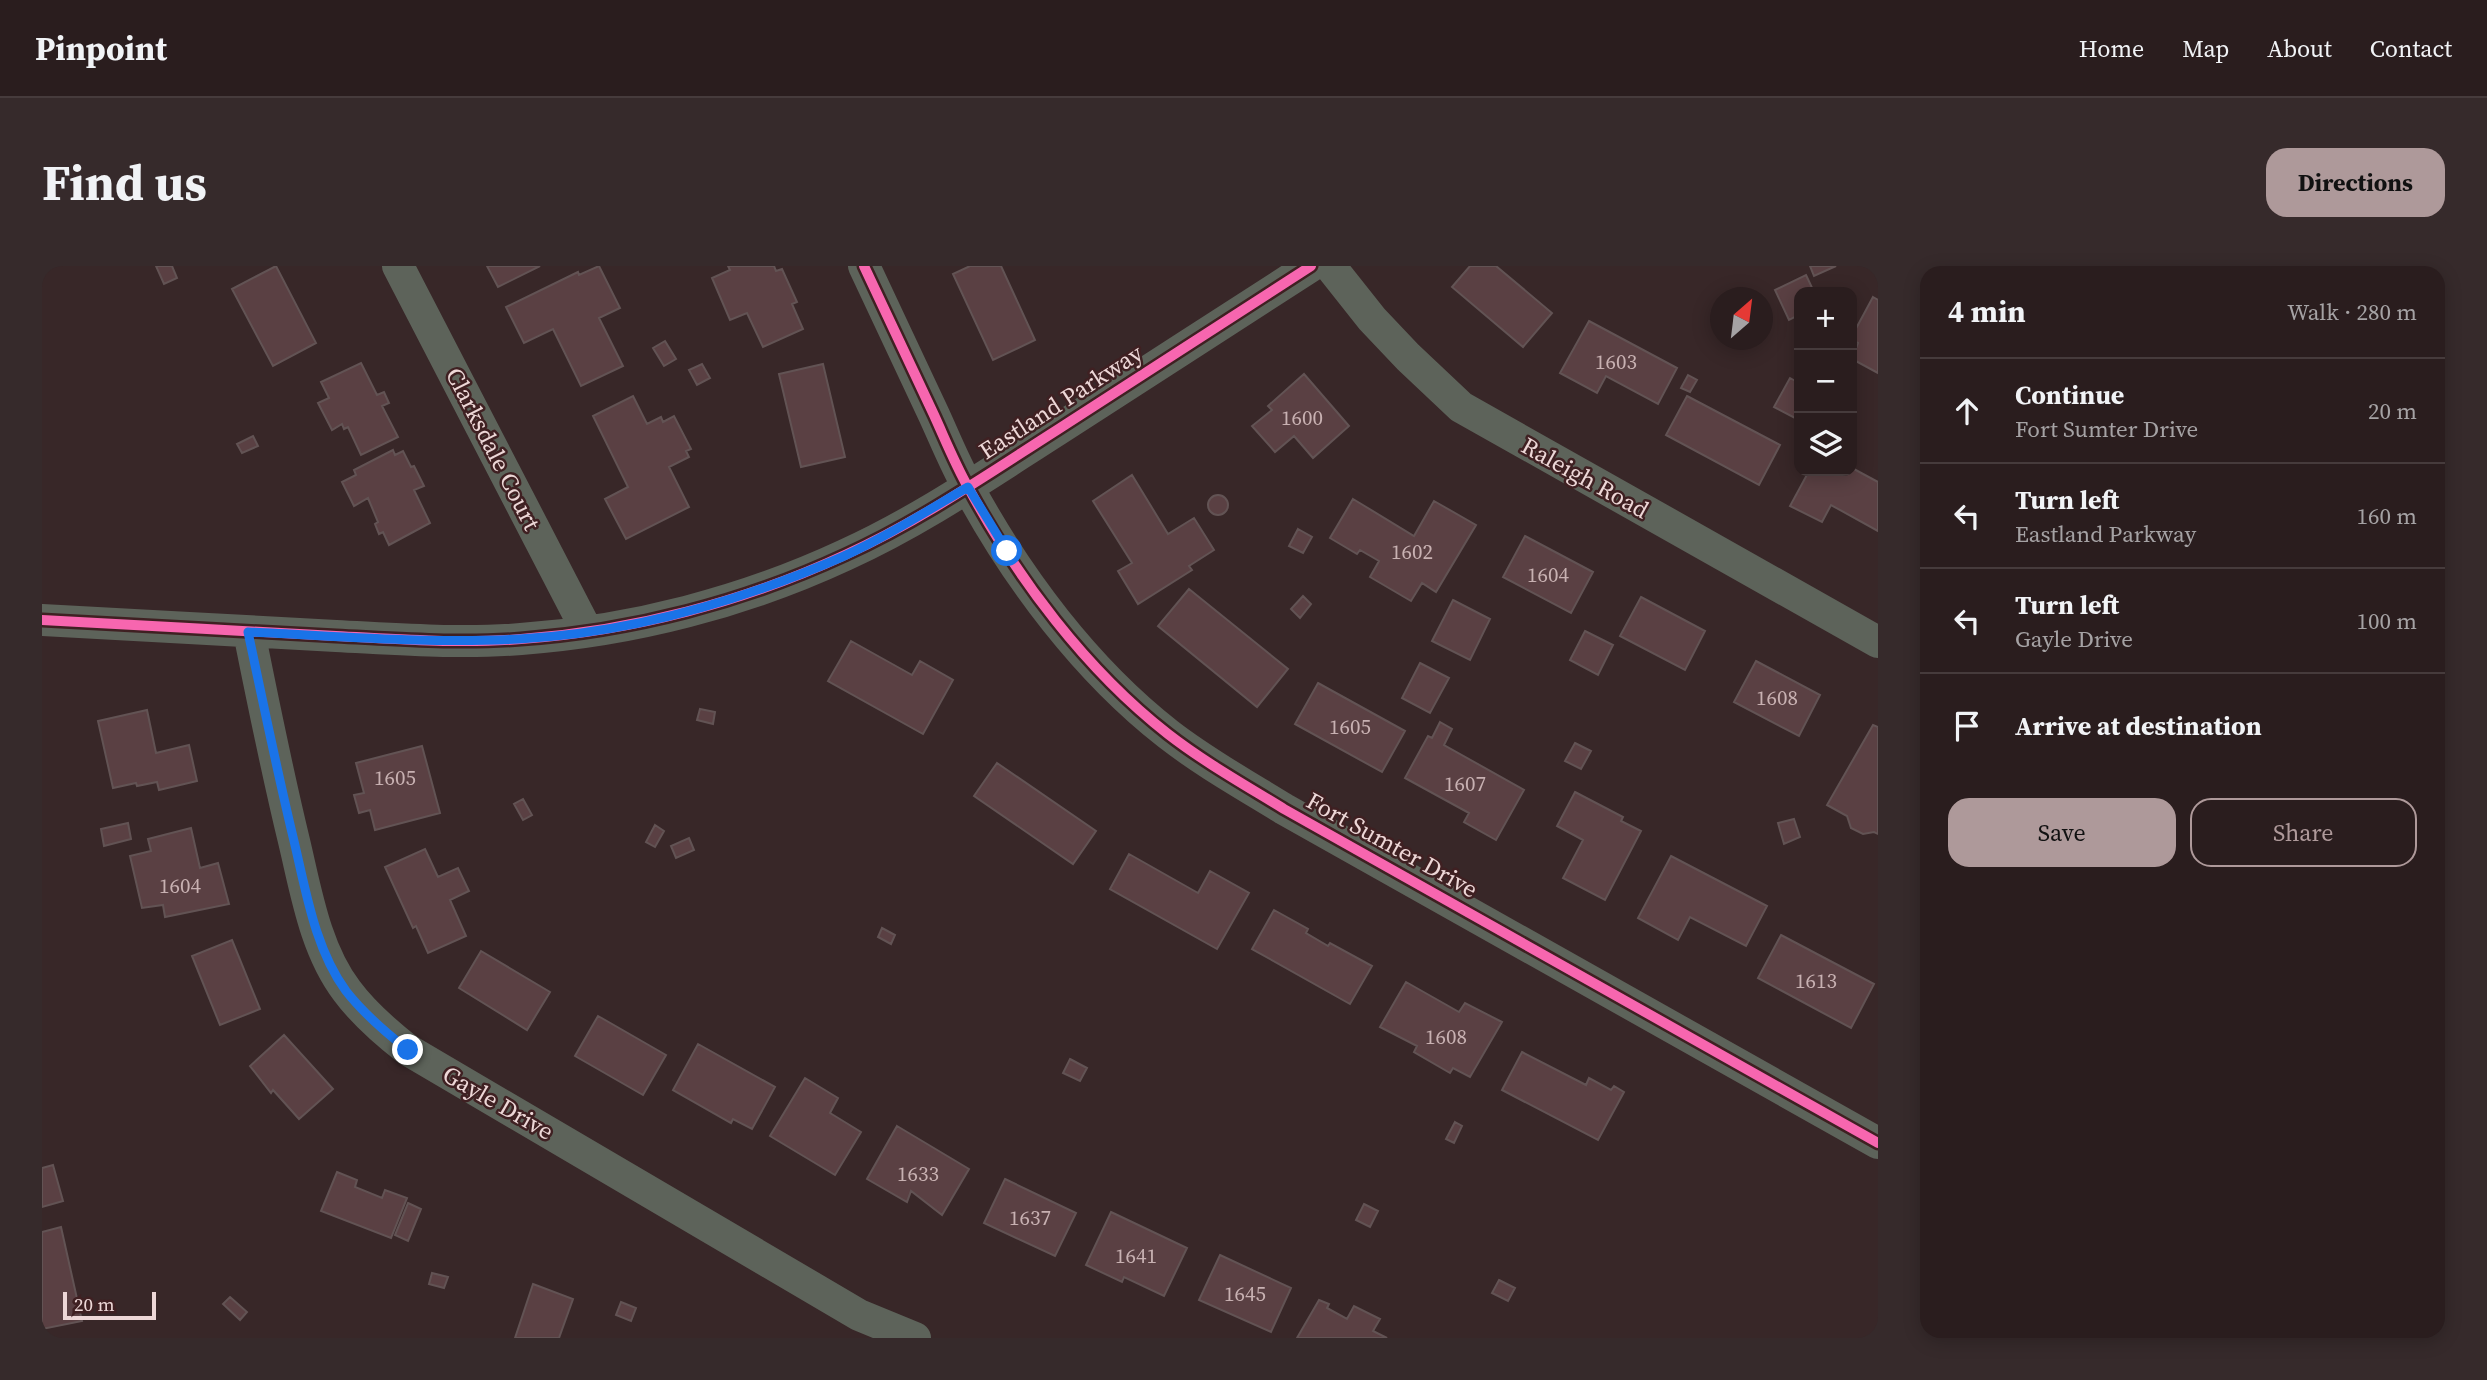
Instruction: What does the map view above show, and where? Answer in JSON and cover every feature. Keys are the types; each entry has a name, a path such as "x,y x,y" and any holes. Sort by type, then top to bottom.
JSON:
{"street":[{"name":"Clarksdale Court","path":"398,266 587,631"},
{"name":"Fort Sumter Drive","path":"864,266 968,487 1047,611 1122,692 1167,733 1220,770 1284,809 1878,1143"},
{"name":"Eastland Parkway","path":"42,620 248,632 471,640 521,639 639,623 750,593 844,556 968,487 1311,266"},
{"name":"Raleigh Road","path":"1330,266 1372,319 1461,407 1878,642"},
{"name":"Gayle Drive","path":"248,632 280,784 307,897 323,948 345,990 375,1024 408,1050 859,1315 915,1338"}],"building":[{"path":"156,266 172,266 177,278 164,284"},
{"path":"276,266 316,343 273,366 232,289"},
{"path":"487,266 540,266 498,287"},
{"path":"599,266 620,308 599,318 623,366 581,386 553,329 524,343 506,307 578,272 579,275"},
{"path":"728,266 774,266 776,271 782,269 797,302 792,304 803,329 763,347 747,313 730,320 712,278 730,270"},
{"path":"970,266 1001,266 1035,340 993,360 953,274"},
{"path":"1470,266 1496,266 1552,313 1523,347 1452,287"},
{"path":"1810,266 1836,266 1814,276"},
{"path":"1806,275 1812,287 1794,287 1794,318 1789,320 1775,290"},
{"path":"1873,297 1878,300 1878,373 1857,362 1857,327"},
{"path":"1589,321 1677,368 1658,404 1606,376 1597,393 1560,373"},
{"path":"665,341 676,359 664,366 653,348"},
{"path":"361,363 377,395 384,392 389,403 382,406 398,437 361,455 348,427 344,429 342,424 332,430 318,403 329,398 321,382"},
{"path":"702,364 710,378 697,385 689,370"},
{"path":"823,364 845,457 801,467 779,374"},
{"path":"1304,374 1349,426 1313,458 1294,436 1275,452 1252,426 1272,410 1268,406"},
{"path":"1688,375 1697,380 1690,392 1681,388"},
{"path":"1790,378 1794,380 1794,417 1774,407"},
{"path":"633,396 647,424 661,417 663,422 674,416 691,449 686,451 689,457 669,467 689,507 626,539 605,499 628,487 593,416"},
{"path":"1687,396 1780,445 1759,485 1666,435"},
{"path":"253,436 258,446 242,453 237,444"},
{"path":"393,450 395,455 403,451 411,467 414,466 424,486 414,490 430,523 389,545 383,532 379,534 375,524 378,522 368,498 354,506 342,482 356,475 354,470"},
{"path":"1857,471 1878,482 1878,531 1831,505 1822,522 1790,506 1806,476 1857,476"},
{"path":"1132,475 1168,534 1194,518 1214,550 1189,566 1192,570 1138,604 1118,571 1132,563 1093,501"},
{"path":"1218,495 1225,498 1228,505 1225,512 1218,515 1211,512 1208,505 1211,498"},
{"path":"1353,499 1414,536 1434,501 1476,525 1436,592 1422,583 1411,601 1370,577 1379,561 1360,550 1357,554 1330,538"},
{"path":"1298,529 1312,537 1303,553 1289,546"},
{"path":"1525,536 1593,572 1571,613 1503,577"},
{"path":"1189,589 1288,669 1257,707 1158,626"},
{"path":"1303,596 1311,604 1300,618 1291,609"},
{"path":"1641,597 1705,631 1685,670 1620,636"},
{"path":"1453,600 1490,619 1470,660 1432,641"},
{"path":"1585,631 1613,645 1598,675 1570,660"},
{"path":"851,641 912,675 920,661 953,680 923,734 828,681"},
{"path":"1756,661 1820,695 1799,736 1734,702"},
{"path":"1420,663 1449,678 1430,713 1402,698"},
{"path":"1318,683 1405,731 1382,772 1295,724"},
{"path":"700,709 715,712 713,724 697,720"},
{"path":"147,710 156,753 189,745 197,781 159,790 157,782 113,788 98,721"},
{"path":"1440,722 1452,729 1444,745 1524,790 1496,840 1464,822 1469,813 1405,778 1428,736 1432,738"},
{"path":"1873,725 1878,727 1878,834 1863,834 1851,828 1847,816 1827,805"},
{"path":"1575,743 1591,751 1581,769 1565,761"},
{"path":"422,746 440,813 375,830 370,810 359,813 354,795 364,793 356,763"},
{"path":"997,763 1096,831 1073,864 974,796"},
{"path":"1575,792 1623,817 1621,821 1641,831 1605,900 1563,878 1583,840 1557,826"},
{"path":"523,799 532,815 523,820 514,804"},
{"path":"1794,819 1800,837 1784,844 1778,823"},
{"path":"128,823 131,839 104,846 101,829"},
{"path":"655,825 664,831 655,847 646,842"},
{"path":"191,828 200,868 218,863 229,904 165,917 163,905 142,908 130,856 151,851 148,839"},
{"path":"689,838 694,850 676,858 671,846"},
{"path":"425,849 438,877 458,868 469,891 450,900 466,936 428,953 416,926 413,928 385,867"},
{"path":"1129,854 1198,893 1210,871 1249,893 1217,949 1110,889"},
{"path":"1671,856 1767,906 1746,946 1690,917 1678,940 1638,918"},
{"path":"1274,910 1308,929 1306,933 1328,946 1330,943 1372,966 1350,1004 1252,949"},
{"path":"882,928 895,935 891,944 878,937"},
{"path":"1781,935 1874,984 1851,1028 1758,978"},
{"path":"232,940 260,1009 220,1025 192,956"},
{"path":"481,951 550,992 527,1030 459,988"},
{"path":"1406,982 1459,1012 1465,1003 1502,1022 1470,1077 1453,1068 1450,1073 1414,1052 1417,1046 1380,1027"},
{"path":"598,1016 666,1055 643,1095 575,1056"},
{"path":"284,1035 333,1089 299,1119 273,1090 271,1093 250,1066"},
{"path":"698,1044 775,1087 752,1129 733,1119 731,1123 673,1090"},
{"path":"1522,1052 1586,1085 1589,1078 1611,1090 1614,1086 1624,1092 1598,1140 1502,1090"},
{"path":"1070,1059 1087,1068 1080,1081 1063,1073"},
{"path":"805,1078 838,1098 830,1113 861,1132 835,1175 770,1136"},
{"path":"1455,1122 1462,1126 1454,1143 1446,1139"},
{"path":"897,1126 969,1169 942,1215 911,1191 907,1202 867,1179"},
{"path":"53,1165 63,1201 42,1207 42,1168"},
{"path":"337,1172 357,1180 355,1187 382,1198 385,1190 407,1198 391,1238 321,1211"},
{"path":"1005,1179 1076,1213 1055,1256 984,1223"},
{"path":"408,1203 421,1209 408,1241 395,1235"},
{"path":"1364,1204 1378,1211 1370,1227 1356,1220"},
{"path":"1111,1212 1187,1248 1164,1296 1124,1277 1122,1282 1086,1265"},
{"path":"61,1227 82,1321 42,1329 42,1232"},
{"path":"1220,1255 1291,1288 1271,1332 1199,1300"},
{"path":"432,1273 448,1277 444,1288 429,1284"},
{"path":"1499,1280 1515,1288 1508,1301 1492,1293"},
{"path":"533,1284 573,1299 559,1338 515,1338"},
{"path":"230,1297 247,1312 240,1320 223,1304"},
{"path":"1319,1300 1329,1304 1327,1308 1347,1319 1354,1306 1380,1319 1373,1331 1387,1338 1297,1338"},
{"path":"621,1302 636,1308 631,1321 616,1315"}],"cycle path":[{"path":"864,266 959,469 1008,555 1082,652 1138,709 1196,754 1284,809 1878,1143"},
{"path":"42,620 405,640 475,641 563,635 687,612 807,572 873,542 979,480 1311,266"}],"route":[{"path":"408,1050 375,1024 345,990 323,948 307,897 274,759 248,632 367,638 521,639 639,623 750,593 844,556 968,487 1007,551"}]}
